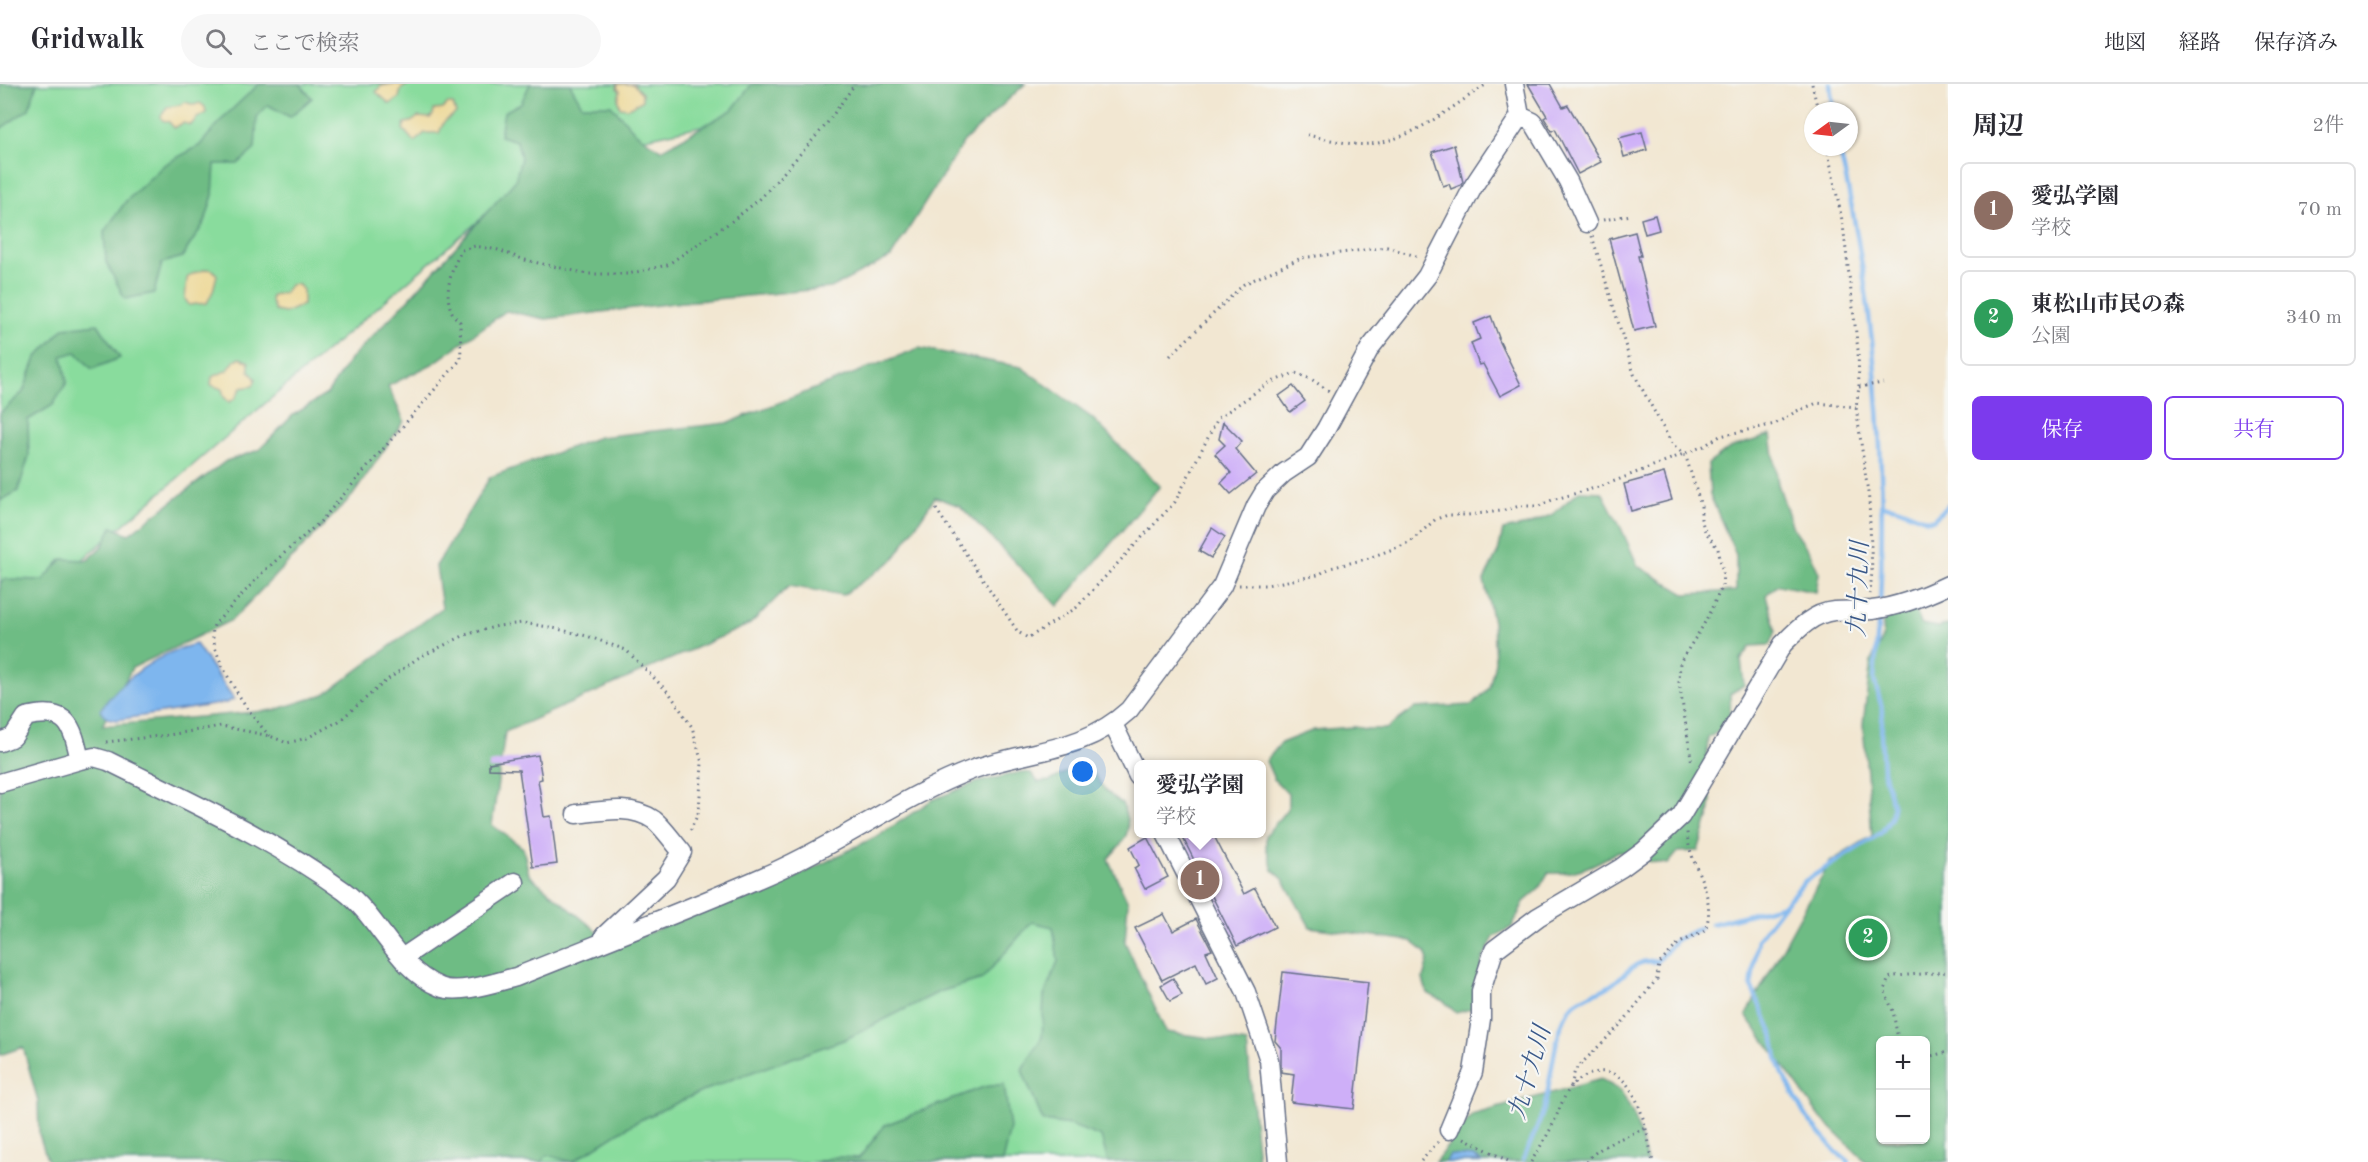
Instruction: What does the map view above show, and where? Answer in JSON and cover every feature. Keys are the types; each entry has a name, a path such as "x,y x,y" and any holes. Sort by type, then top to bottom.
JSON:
{"street":[{"path":"0,783 79,753 108,761 212,811 266,841 345,892 374,921 409,967 442,988 476,988 516,977 777,870 925,792 974,769 1075,743 1096,735 1129,710 1164,665 1224,581 1256,506 1265,492 1284,473 1308,457 1370,348 1427,276 1474,185 1521,116 1514,84"},
{"path":"1521,116 1533,122 1568,181 1587,223"},
{"path":"1449,1130 1473,1072 1481,991 1494,950 1538,917 1600,881 1644,851 1681,816 1784,644 1804,623 1830,611 1875,609 1948,585"},
{"path":"0,742 13,737 26,717 41,713 65,720 74,731 79,753"},
{"path":"1113,724 1134,768"},
{"path":"576,814 606,810 634,811 655,821 681,852 666,878 594,945"},
{"path":"1168,838 1246,992 1269,1060 1278,1162"},
{"path":"402,958 515,882"}],"path":[{"path":"270,736 260,727 219,662 211,631 214,624 264,571 320,522 461,359 460,322 454,317 448,294 452,265 462,250 475,246 498,250 525,260 588,274 628,274 667,265 732,221 761,198 825,126 855,84"},
{"path":"1307,135 1354,144 1396,139 1487,84"},
{"path":"1812,84 1816,102"},
{"path":"1829,156 1843,225 1858,350 1859,387 1856,408 1869,500 1871,592 1875,609"},
{"path":"1531,1162 1571,1086 1575,1070 1622,1023 1657,979 1659,964 1678,944 1705,930 1708,922 1709,898 1688,846 1691,798 1679,682 1680,662 1703,626 1722,587 1723,573 1718,549 1705,531 1698,496 1686,458 1671,442 1634,374 1587,223 1631,215"},
{"path":"1170,356 1244,284 1301,258 1387,247 1434,262"},
{"path":"936,509 1018,632 1028,638 1076,608 1175,502 1218,418 1269,383 1295,373 1311,379 1342,399"},
{"path":"1859,387 1883,383"},
{"path":"1224,581 1242,586 1268,585 1318,575 1330,568 1366,559 1409,543 1436,519 1448,515 1468,515 1520,506 1539,506 1602,486 1704,446 1719,436 1775,424 1797,411 1817,404 1856,408"},
{"path":"79,753 221,726 270,736 287,743 307,738 339,721 387,680 418,658 465,635 498,626 523,623 549,627 587,636 626,650 670,694 692,727 702,763 699,811 681,852"},
{"path":"1897,1036 1893,1011 1884,990 1889,978 1948,972"},
{"path":"1930,1056 1948,1052"},
{"path":"1571,1086 1594,1072 1609,1071 1619,1076 1633,1094 1640,1108 1653,1162"},
{"path":"1587,1162 1589,1156 1646,1128"},
{"path":"1420,1161 1449,1130 1510,1162"}],"green space":[{"path":"0,84 797,84 782,108 551,159 0,630"},
{"path":"0,84 37,84 29,109 0,129"},
{"path":"259,84 300,84 312,98 290,117 268,105 257,117 255,149 238,164 215,164 213,195 205,222 182,257 162,263 154,293 125,299 106,262 104,232 126,201 165,164 199,146 225,116"},
{"path":"530,84 570,84 582,105 611,105 636,133 661,150 732,110 752,84 1025,84 964,141 891,257 831,288 674,303 546,319 506,311 434,363 388,386 404,421 353,495 232,620 132,668 102,726 275,710 325,694 442,608 436,566 490,477 599,437 727,423 919,348 1021,367 1092,418 1160,486 1058,606 960,506 935,497 893,560 843,595 789,586 750,624 505,732 492,825 523,848 529,875 615,946 708,909 784,883 881,834 932,800 975,783 1021,772 1031,773 1038,782 1050,781 1081,764 1093,773 1108,793 1122,803 1126,813 1127,834 1108,859 1128,902 1125,942 1166,1032 1247,1043 1258,1162 1108,1162 1101,1137 1070,1125 1043,1121 1022,1070 1042,1037 1044,996 1058,961 1053,927 1032,922 982,979 939,992 846,1039 730,1080 685,1099 634,1123 572,1162 547,1155 541,1162 49,1162 39,1134 38,1101 23,1047 0,1055 0,583 5,579 43,580 62,559 88,560 103,545 112,527 129,534 226,461 259,450 293,415 327,394 351,358 406,302 515,181 521,158 517,141 500,136 504,112 521,103"},
{"path":"98,324 120,358 92,369 76,352 62,356 67,382 53,405 28,420 29,456 18,491 0,501 0,413 23,392 36,358 64,328"},
{"path":"1771,435 1778,484 1793,528 1810,553 1819,573 1816,592 1778,585 1766,595 1776,631 1770,645 1751,646 1741,660 1744,685 1730,694 1730,715 1725,725 1708,738 1705,784 1711,799 1709,815 1698,851 1678,852 1668,864 1651,862 1619,851 1602,861 1576,871 1548,873 1538,890 1524,902 1512,927 1494,937 1482,960 1475,1008 1456,1013 1445,1002 1427,993 1423,979 1428,960 1425,952 1411,941 1310,927 1283,879 1273,870 1266,847 1266,835 1288,808 1288,794 1274,779 1266,761 1281,743 1314,730 1354,727 1386,729 1415,708 1472,705 1489,688 1495,662 1493,622 1484,580 1498,552 1503,530 1528,525 1553,514 1579,491 1602,492 1638,566 1685,594 1736,591 1736,555 1710,495 1708,464 1730,448"},
{"path":"1903,607 1916,611 1921,624 1938,627 1948,625 1948,1162 1866,1162 1821,1118 1746,1015 1830,862 1872,836 1863,724 1871,661 1883,638 1883,612"},
{"path":"1052,868 1112,1162 273,1162"},
{"path":"1601,1079 1621,1091 1635,1118 1647,1162 1435,1162 1472,1115"},
{"path":"1004,1084 1010,1128 1002,1162 815,1162 836,1157 859,1158 885,1125 984,1087"}],"sand":[{"path":"409,84 401,89 399,98 390,104 376,92 381,86"},
{"path":"618,84 633,84 642,93 642,101 628,108 620,107"},
{"path":"185,102 194,105 200,103 205,107 206,113 191,125 183,123 174,128 169,122 162,120 161,116 167,107 181,105"},
{"path":"447,104 453,104 456,113 444,122 439,133 425,133 414,142 403,129 405,123 418,117 430,118 434,110 443,109"},
{"path":"207,269 213,270 217,275 207,303 189,305 185,299 187,278"},
{"path":"298,284 303,290 303,305 285,313 275,311 271,301 272,295 284,293 290,285"},
{"path":"240,358 249,362 249,371 256,379 253,386 241,388 235,399 229,402 224,397 222,389 211,385 212,377 228,370 235,360"}],"water":[{"path":"196,644 234,699 226,703 116,720 107,718 100,710 119,688 142,668 168,653"},
{"path":"1450,1155 1474,1157 1482,1162 1445,1162"}],"building":[{"path":"1528,84 1550,84 1563,107 1568,105 1601,162 1578,174 1555,129 1552,131 1544,118 1547,116"},
{"path":"1642,132 1647,150 1624,157 1619,138"},
{"path":"1454,145 1463,182 1451,189 1449,184 1443,186 1432,152"},
{"path":"1655,215 1659,230 1645,234 1641,219"},
{"path":"1635,232 1641,256 1638,256 1655,326 1634,331 1609,239"},
{"path":"1491,316 1498,338 1521,385 1500,396 1483,364 1479,365 1471,343 1480,339 1474,323"},
{"path":"1293,386 1305,401 1290,412 1279,396"},
{"path":"1223,422 1242,441 1235,449 1256,474 1231,494 1221,483 1231,473 1215,454 1225,445 1219,439"},
{"path":"1664,473 1672,500 1631,511 1624,484"},
{"path":"1212,528 1225,537 1211,558 1199,551"},
{"path":"538,755 542,779 538,780 544,817 551,816 557,864 533,867 519,770 489,769 489,763"},
{"path":"1148,838 1168,877 1145,889 1134,868 1139,865 1130,847"},
{"path":"1183,838 1215,838 1244,894 1255,888 1275,927 1237,946"},
{"path":"1164,914 1173,931 1196,919 1212,950 1206,952 1218,978 1206,984 1196,963 1162,980 1135,928"},
{"path":"1283,972 1368,982 1354,1109 1291,1102 1294,1074 1281,1072 1281,1048 1275,1041"},
{"path":"1173,978 1182,995 1170,1001 1161,985"}],"waterway":[{"name":"九十九川","path":"1830,84 1832,102"},
{"name":"九十九川","path":"1841,156 1861,260 1875,375 1881,490 1880,606"},
{"path":"1881,505 1897,508 1927,520 1933,520 1948,505"},
{"name":"九十九川","path":"1712,924 1784,905 1805,881 1881,833 1891,818 1893,807 1883,771 1881,735 1883,711 1874,680 1879,614"},
{"path":"1784,905 1758,939 1751,986 1773,1034 1777,1058 1783,1074 1804,1114 1836,1152 1849,1162"},
{"name":"九十九川","path":"1523,1160 1543,1111 1558,1037 1567,1013 1578,1001 1607,988 1632,967 1643,962 1657,962 1676,940 1700,928"}],"place":[{"name":"愛弘学園","path":"1200,880"},
{"name":"東松山市民の森","path":"1868,938"}]}
